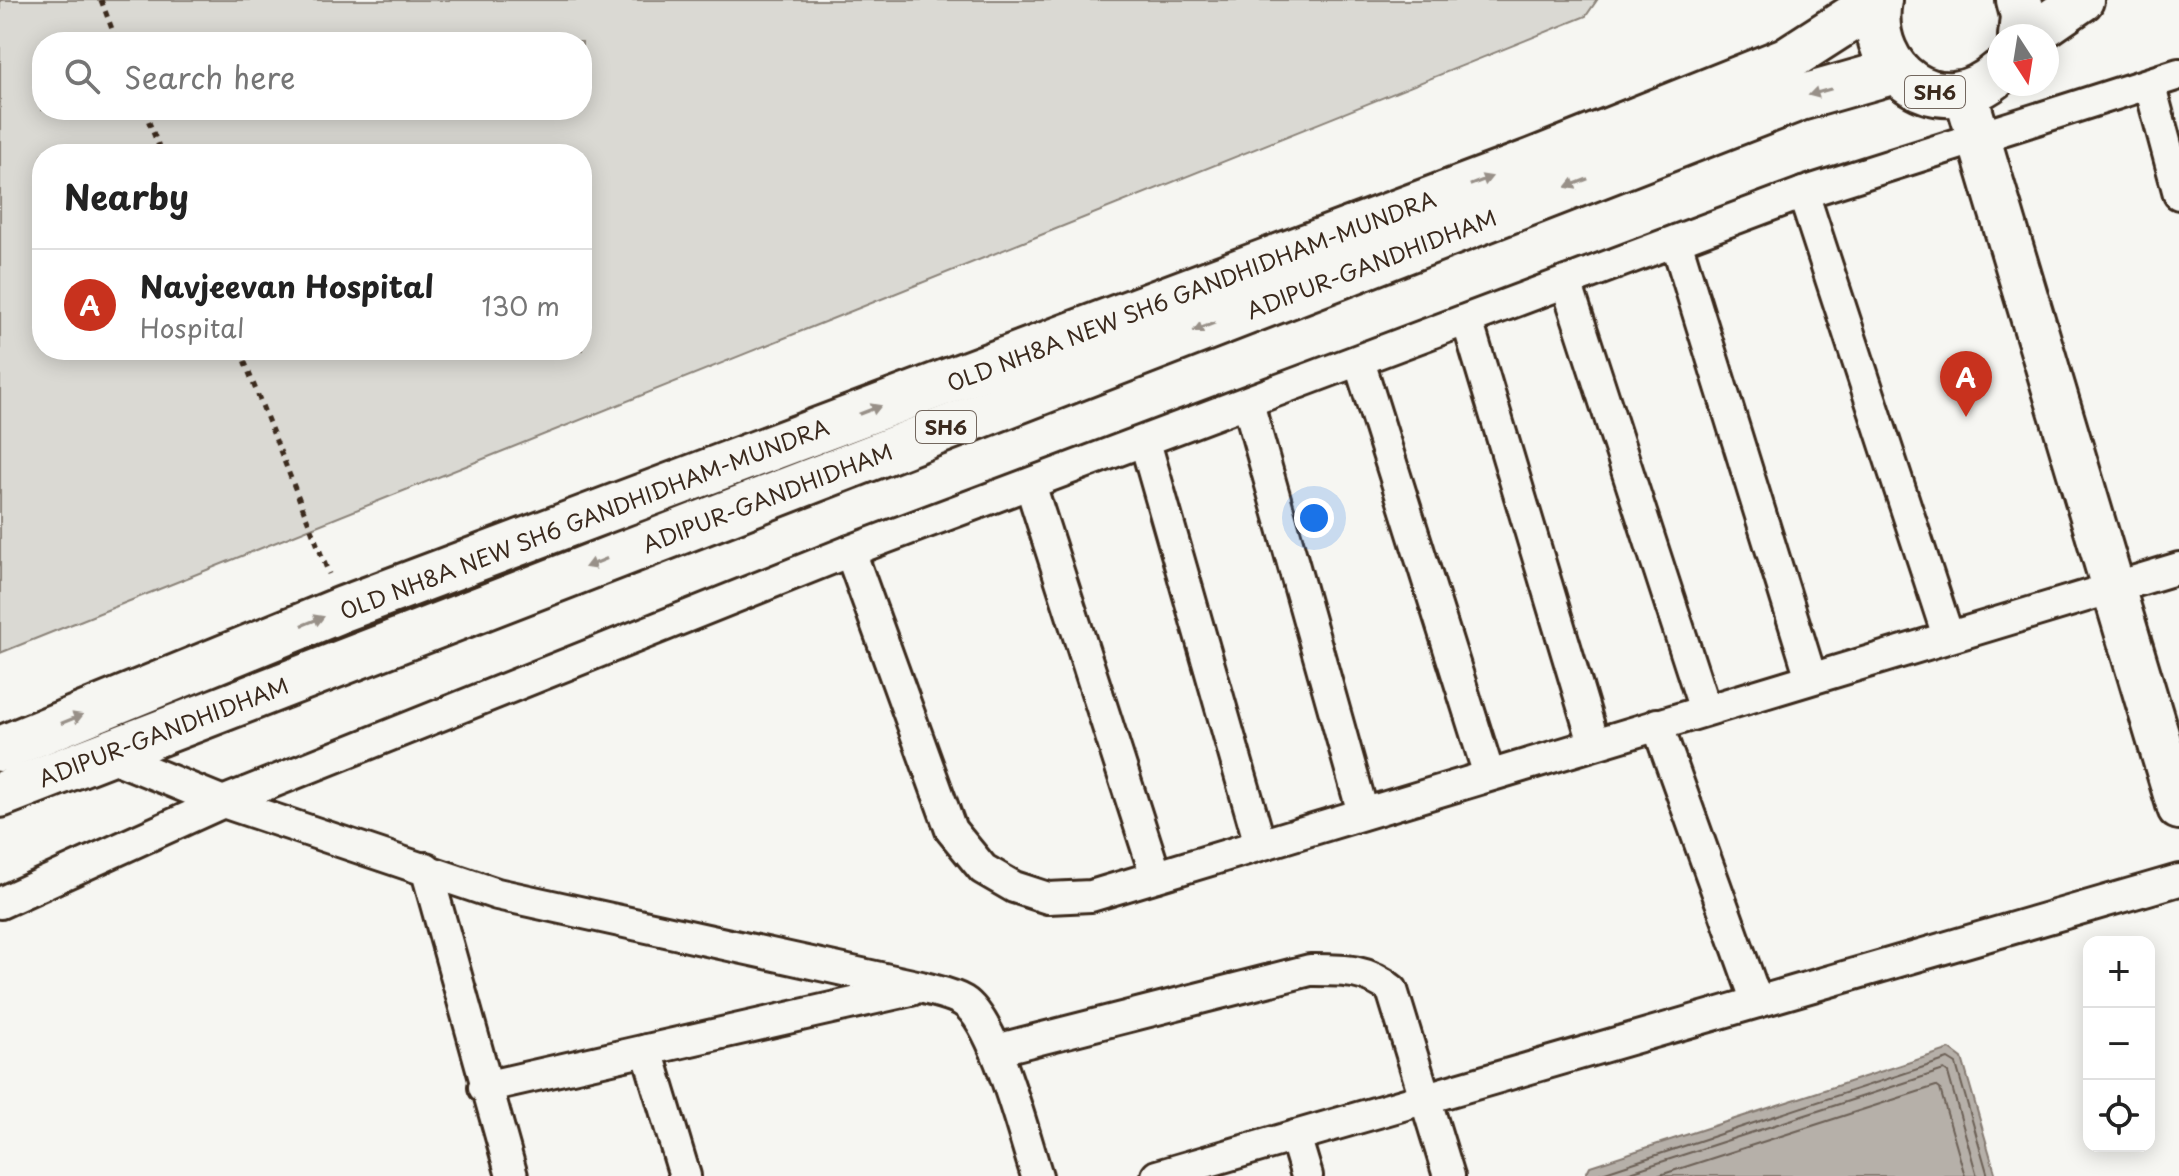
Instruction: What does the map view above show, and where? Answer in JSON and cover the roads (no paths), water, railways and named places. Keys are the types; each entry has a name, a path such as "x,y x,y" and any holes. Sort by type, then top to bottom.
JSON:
{"main road":[{"name":"SH6","path":"1878,0 1875,25 1882,50 1895,71 1916,86 1940,93 1982,83"},
{"name":"OLD NH8A NEW SH6 GANDHIDHAM-MUNDRA","path":"0,749 343,609 1533,161 1786,60 1878,0"},
{"path":"2019,0 2022,24"},
{"name":"ADIPUR-GANDHIDHAM","path":"0,795 1772,109 1895,71"}],"street":[{"path":"2047,24 2082,0"},
{"path":"0,903 223,802 850,551 1803,193 1979,135 2150,86 2179,74"},
{"path":"1982,83 1979,135 2179,808"},
{"path":"2150,86 2179,194"},
{"path":"1803,193 1948,636"},
{"path":"1676,241 1811,678"},
{"path":"1566,282 1705,710"},
{"path":"1467,320 1594,743"},
{"path":"1359,361 1489,775"},
{"path":"1248,403 1363,813"},
{"path":"1145,442 1260,844"},
{"path":"1030,484 1156,876"},
{"path":"850,551 951,830 983,869 1014,887 1048,898 1091,896 2179,568"},
{"path":"1657,724 1757,1002"},
{"path":"103,753 223,802 497,894 921,987 963,1001 984,1023 996,1050 1037,1176"},
{"path":"426,868 484,1087 512,1176"},
{"path":"1169,1174 2179,880"},
{"path":"996,1050 1310,970 1348,970 1376,976 1392,990 1449,1176"},
{"path":"484,1087 921,987"},
{"path":"647,1050 685,1176"},
{"path":"1295,1136 1307,1176"}],"water":[{"path":"1950,1049 1962,1058 1996,1176 1585,1176 1590,1166"}],"place":[{"name":"Navjeevan Hospital","path":"1966,417"}]}
